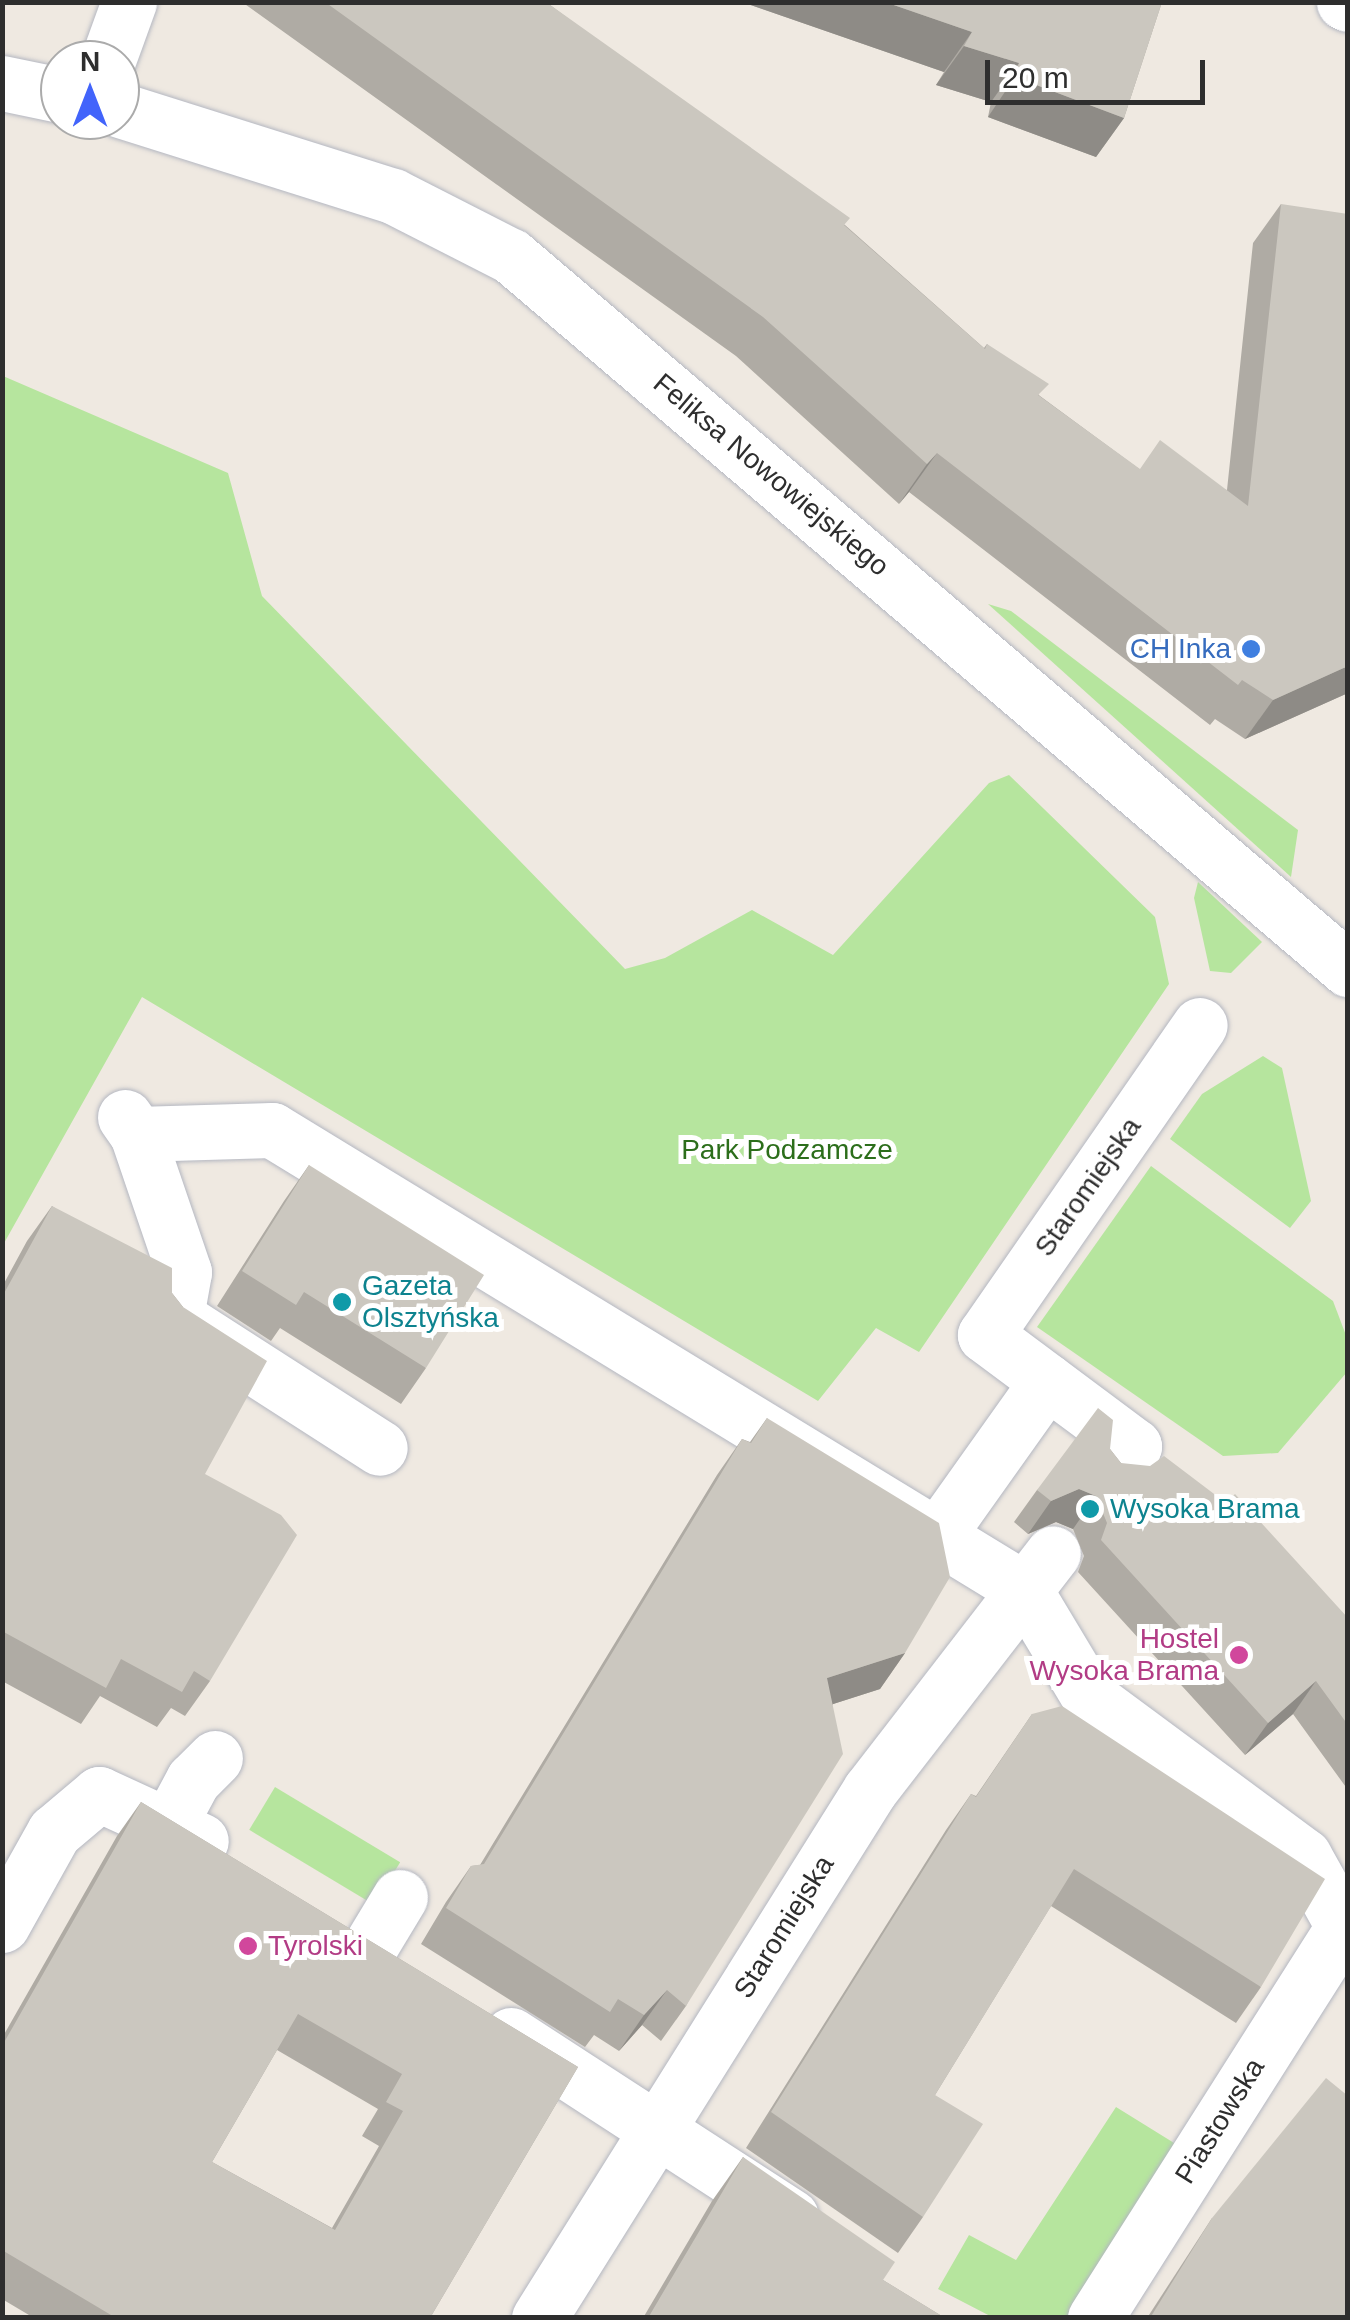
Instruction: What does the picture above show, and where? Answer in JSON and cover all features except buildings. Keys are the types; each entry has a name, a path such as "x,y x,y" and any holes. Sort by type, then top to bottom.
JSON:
{"street":[{"path":"115,40 129,2"},
{"path":"2,83 40,91"},
{"name":"Feliksa Nowowiejskiego","path":"140,116 393,196 511,256 1348,969"},
{"name":"Staromiejska","path":"1116,1470 1134,1446 986,1335 1200,1025"},
{"path":"380,1448 176,1317 184,1272 131,1125 272,1130 937,1536 1038,1571 1089,1697 1304,1856 1346,1930"},
{"path":"937,1536 1047,1380"},
{"name":"Staromiejska","path":"538,2318 870,1790 1038,1571"},
{"path":"170,1822 193,1780 215,1758"},
{"path":"2,1925 54,1832 100,1794 170,1822 237,1863"},
{"path":"371,1945 400,1897"},
{"path":"320,1914 419,1974"},
{"name":"Piastowska","path":"1095,2318 1346,1930"},
{"path":"467,2005 839,2250"}],"green space":[{"name":"Park Podzamcze","path":"3,376 228,473 262,596 625,969 665,958 752,910 833,955 989,783 1009,775 1155,917 1169,984 919,1352 876,1328 818,1401 142,997 3,1245"},
{"path":"988,604 1011,611 1298,830 1291,877"},
{"path":"1198,882 1262,942 1231,973 1210,971 1194,898"},
{"path":"1263,1056 1282,1068 1311,1201 1290,1228 1170,1139 1202,1094"},
{"path":"1151,1166 1333,1301 1347,1338 1347,1372 1278,1453 1223,1456 1037,1327"},
{"path":"275,1787 400,1862 374,1905 249,1830"},
{"path":"1116,2107 1187,2151 1081,2317 992,2317 938,2289 969,2235 1016,2260"}],"place":[{"name":"CH Inka","path":"1251,649"},
{"name":"Gazeta Olsztyńska","path":"342,1302"},
{"name":"Wysoka Brama","path":"1090,1509"},
{"name":"Hostel Wysoka Brama","path":"1239,1655"},
{"name":"Tyrolski","path":"248,1946"}]}
